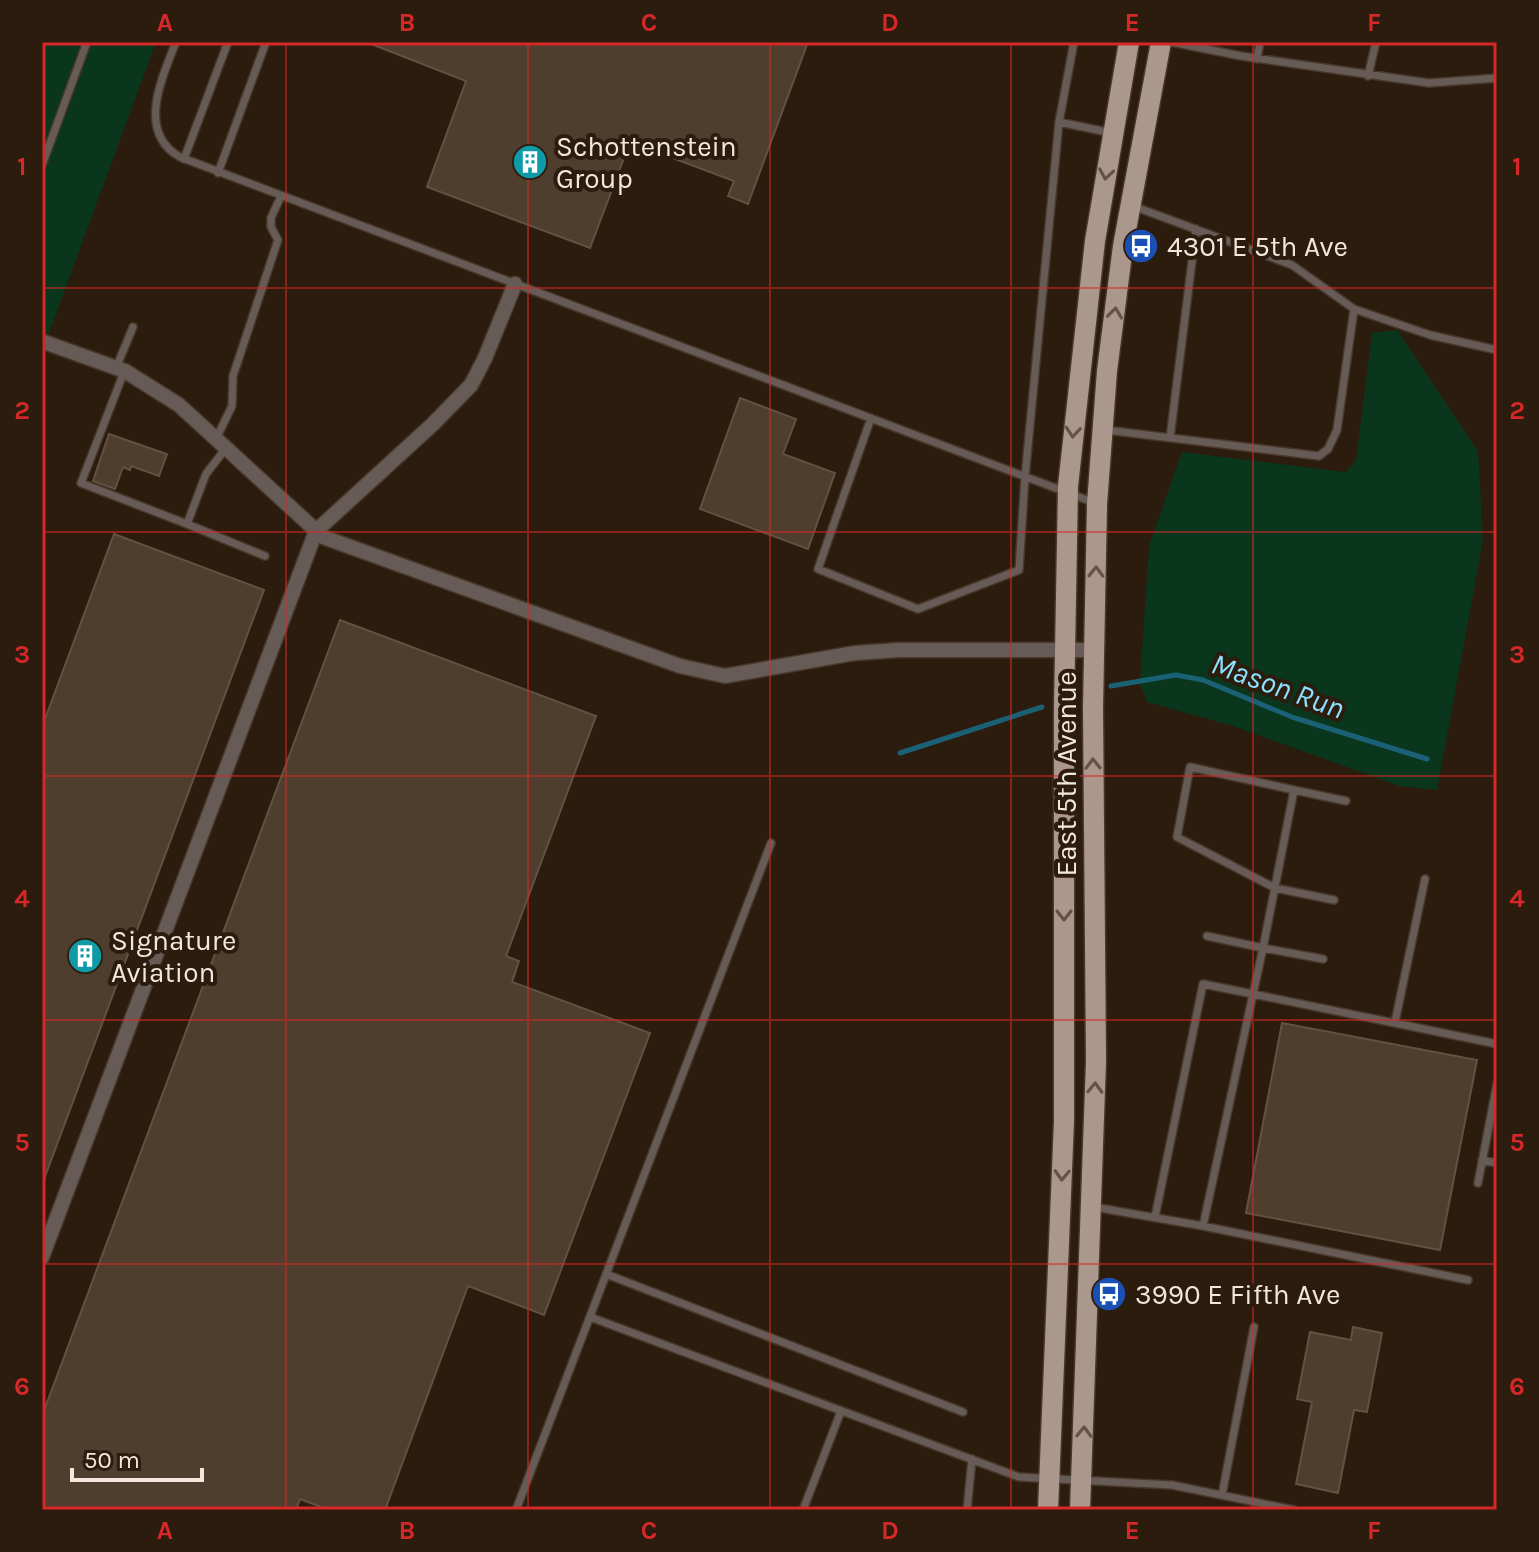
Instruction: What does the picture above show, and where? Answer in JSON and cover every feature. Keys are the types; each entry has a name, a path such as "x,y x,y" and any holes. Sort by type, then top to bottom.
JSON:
{"main road":[{"name":"East 5th Avenue","path":"1048,1510 1064,1121 1064,650 1068,493 1086,305 1129,42"},
{"name":"East 5th Avenue","path":"1080,1510 1096,1061 1094,650 1097,504 1107,371 1130,205 1161,42"}],"street":[{"path":"42,1257 316,531 471,385 515,284"},
{"path":"44,342 120,370 179,405 323,537 680,666 725,676 855,653 899,650 1094,650"}],"lane":[{"path":"42,165 87,42"},
{"path":"176,42 157,92 155,117 163,142 172,153 1097,504"},
{"path":"184,159 228,42"},
{"path":"218,173 266,42"},
{"path":"871,418 818,569 918,609 1019,570 1059,122 1074,42"},
{"path":"1171,42 1257,59 1429,83 1497,78"},
{"path":"1257,59 1260,42"},
{"path":"1368,76 1376,42"},
{"path":"1059,122 1112,133"},
{"path":"187,524 221,443 232,406 233,376 278,240 271,227 271,218 281,196"},
{"path":"1130,205 1292,265 1354,309 1430,335 1497,350"},
{"path":"1170,438 1196,229"},
{"path":"1104,430 1319,456 1328,449 1337,430 1354,309"},
{"path":"133,327 81,483 265,556"},
{"path":"1334,900 1275,888 1177,837 1190,767 1346,801"},
{"path":"1203,1226 1294,790"},
{"path":"516,1510 771,843"},
{"path":"1395,1022 1425,879"},
{"path":"1207,936 1323,959"},
{"path":"1155,1217 1203,984 1497,1044"},
{"path":"1478,1183 1497,1084"},
{"path":"1482,1160 1497,1163"},
{"path":"1092,1207 1203,1226 1468,1280"},
{"path":"606,1274 963,1412"},
{"path":"590,1317 1019,1477 1172,1485 1294,1510"},
{"path":"1222,1495 1254,1327"},
{"path":"803,1510 841,1411"},
{"path":"967,1510 972,1459"}],"green space":[{"path":"42,42 156,42 42,352"},
{"path":"1397,330 1478,451 1483,540 1437,790 1399,786 1233,726 1147,702 1140,684 1149,546 1182,452 1345,472 1356,461 1372,333"}],"building":[{"name":"Schottenstein Group","path":"366,42 808,42 748,204 728,196 734,181 630,142 590,248 427,187 466,81"},
{"path":"740,398 796,419 783,454 835,473 808,549 700,509"},
{"path":"109,434 167,454 159,476 131,466 130,470 123,467 115,489 93,481"},
{"name":"Signature Aviation","path":"114,534 264,590 43,1182 42,727"},
{"path":"340,620 596,716 506,956 519,961 512,982 650,1033 544,1315 468,1286 385,1510 329,1510 300,1499 296,1510 42,1510 42,1416"},
{"path":"1282,1023 1477,1060 1440,1250 1246,1213"},
{"path":"1353,1327 1382,1333 1367,1412 1354,1410 1338,1493 1296,1484 1312,1402 1297,1399 1310,1332 1351,1340"}],"waterway":[{"name":"Mason Run","path":"1111,686 1176,675 1203,680 1292,717 1427,759"},
{"name":"Mason Run","path":"900,753 1042,707"}],"place":[{"name":"Schottenstein Group","path":"530,162"},
{"name":"4301 E 5th Ave","path":"1141,246"},
{"name":"Signature Aviation","path":"85,956"},
{"name":"3990 E Fifth Ave","path":"1109,1294"}]}
